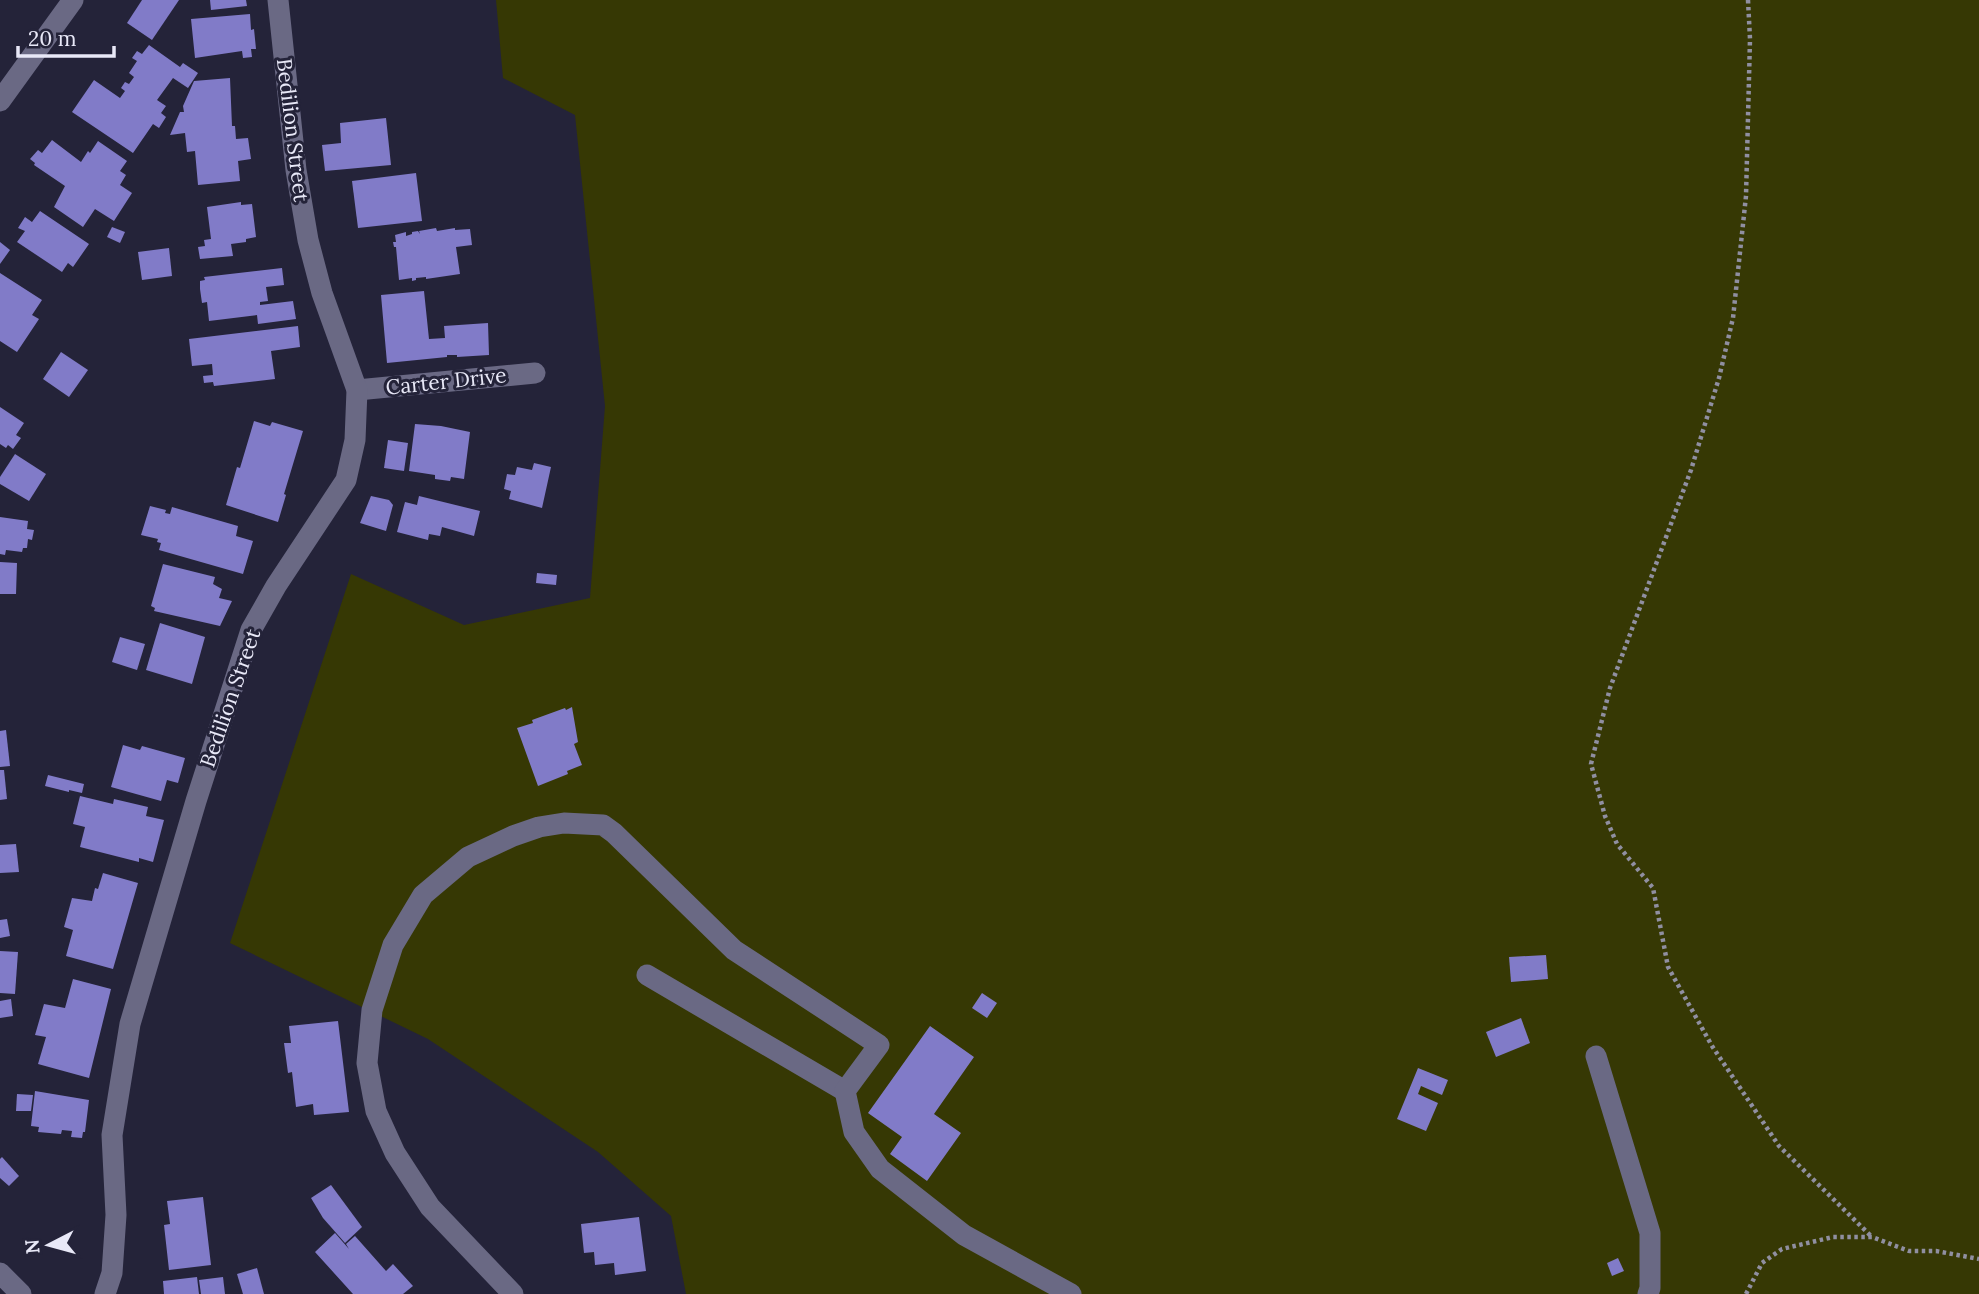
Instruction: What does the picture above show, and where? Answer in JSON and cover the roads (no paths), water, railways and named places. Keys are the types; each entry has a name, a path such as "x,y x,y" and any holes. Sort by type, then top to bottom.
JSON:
{"street":[{"path":"0,101 73,0"},
{"name":"Bedilion Street","path":"105,1294 112,1273 116,1215 112,1135 130,1024 250,630 346,480 355,440 357,390 322,293 308,240 296,170 278,0"},
{"name":"Carter Drive","path":"357,390 534,373"},
{"path":"513,1294 430,1207 395,1153 376,1111 367,1063 372,1010 393,945 423,895 468,858 513,836 539,827 564,823 603,825 734,950 879,1045 845,1091"},
{"path":"647,975 845,1091 854,1132 880,1169 964,1235 1071,1294"},
{"path":"1595,1056 1650,1233 1648,1294"},
{"path":"0,1273 21,1294"}]}
